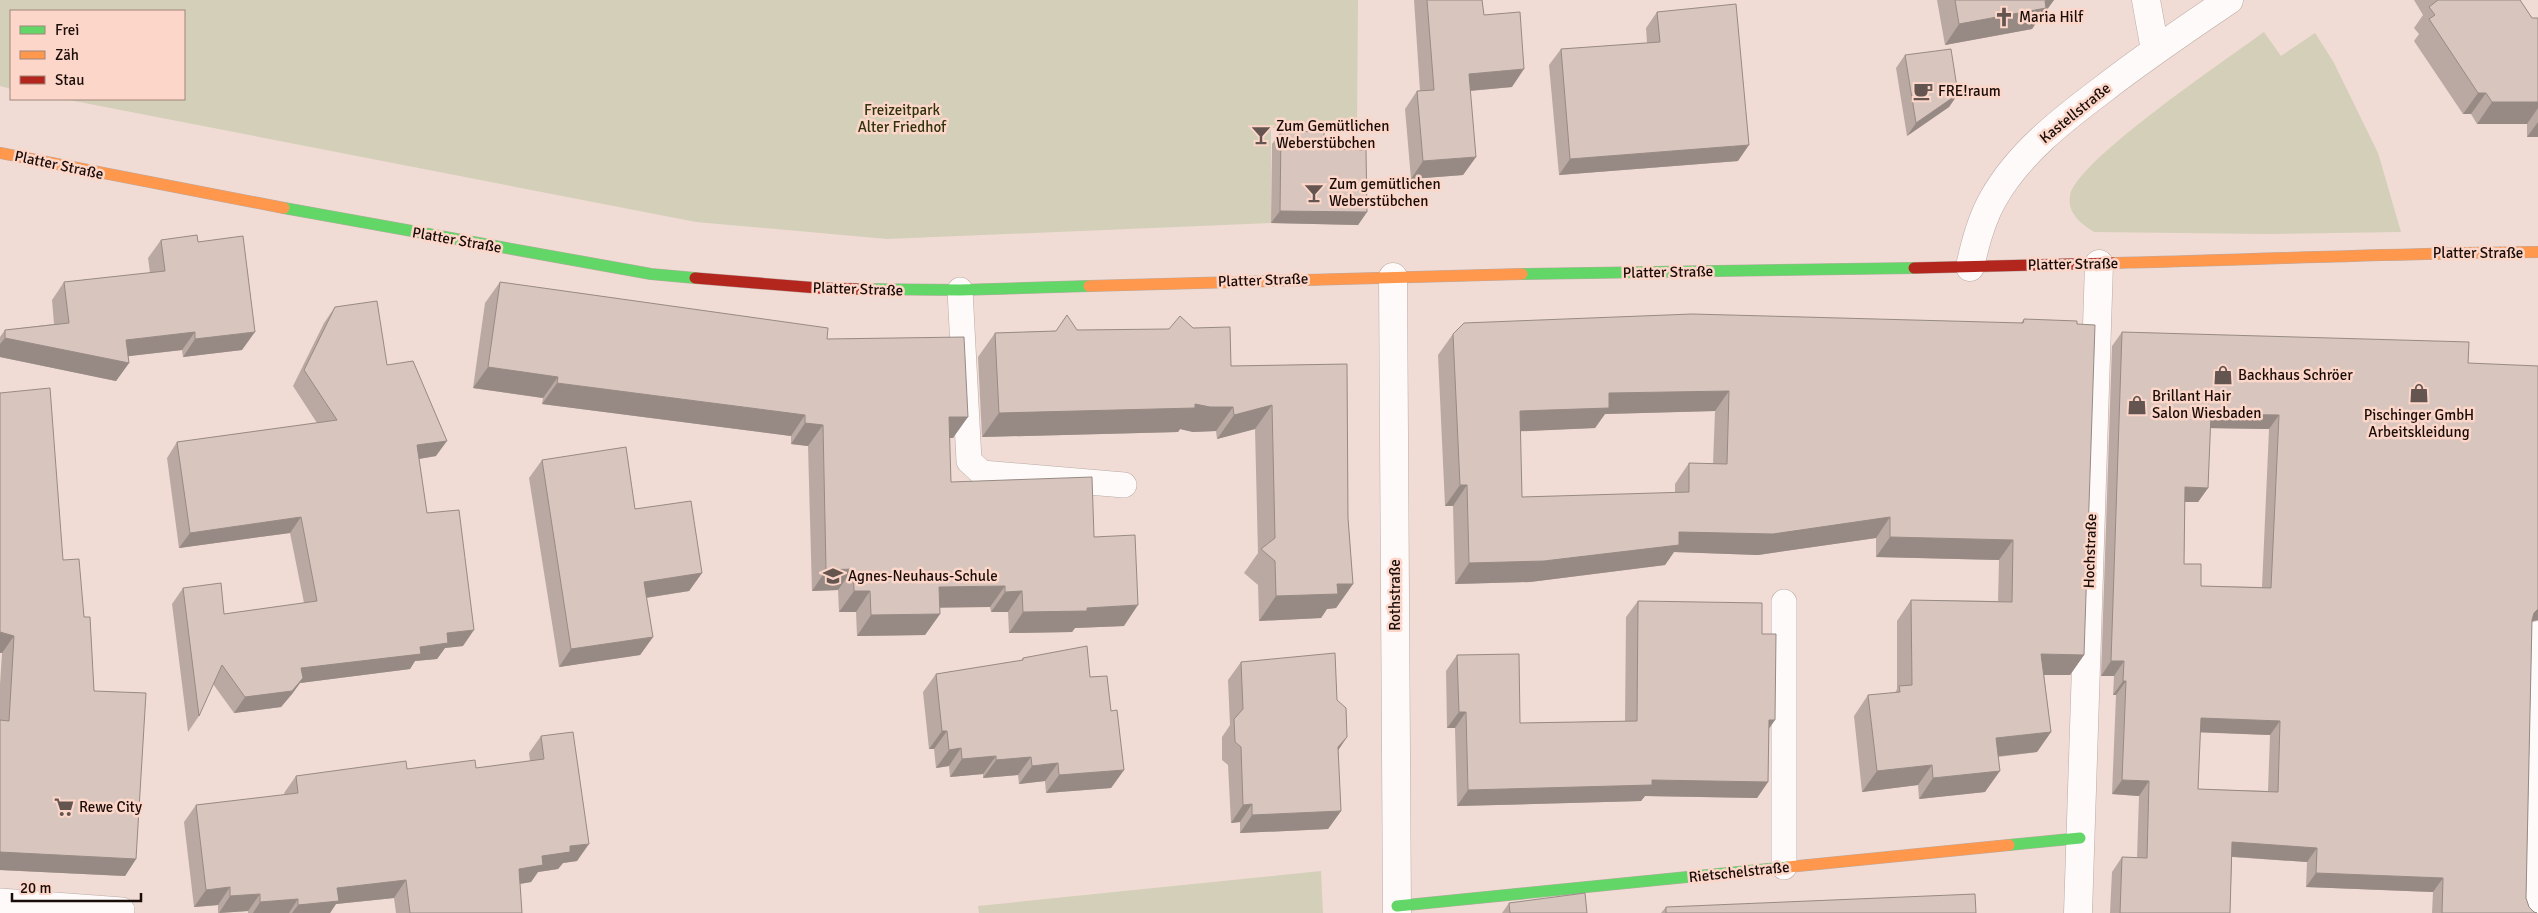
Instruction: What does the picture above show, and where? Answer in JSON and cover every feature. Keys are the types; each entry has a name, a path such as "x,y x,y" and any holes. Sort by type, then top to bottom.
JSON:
{"main road":[{"name":"Platter Straße","path":"0,153 432,236 651,274 818,288 960,290 1393,277 1970,267 2419,253 2538,252"},
{"name":"Rietschelstraße","path":"1397,910 1784,867 2080,838"}],"street":[{"path":"2146,0 2155,50"},
{"name":"Kastellstraße","path":"1970,267 1977,234 1993,198 2016,168 2058,124 2155,50 2229,0"},
{"name":"Hochstraße","path":"2078,913 2099,264"},
{"name":"Rothstraße","path":"1393,277 1397,910"},
{"path":"2532,913 2538,635"}],"lane":[{"path":"960,290 969,461 982,473 1124,485"},
{"path":"1784,602 1784,867"},
{"path":"0,902 122,910"}],"green space":[{"name":"Freizeitpark Alter Friedhof","path":"0,0 1358,0 1357,129 1271,128 1271,223 887,239 696,222 69,100 185,100 185,10 10,10 10,89 0,86"},
{"path":"2264,32 2281,56 2315,33 2333,61 2378,153 2401,232 2267,234 2094,232 2080,222 2071,208 2070,196 2078,180 2097,160 2156,111"},
{"path":"1321,871 1323,913 979,913 978,906"}],"building":[{"path":"1427,0 1482,0 1484,15 1520,12 1524,69 1469,74 1476,157 1423,161 1417,91 1434,90"},
{"path":"1955,0 2048,0 2045,1 2046,8 1959,24"},
{"path":"2438,0 2520,0 2532,18 2538,18 2538,102 2492,102 2486,93 2478,93 2429,19 2435,15 2429,7"},
{"path":"1736,4 1749,145 1570,159 1561,49 1660,42 1657,12"},
{"name":"FRE!raum","path":"1951,49 1958,94 1916,123 1905,55"},
{"name":"Zum gemütlichen Weberstübchen","path":"1281,131 1324,132 1324,149 1366,150 1367,212 1280,211"},
{"path":"197,235 198,242 243,236 255,332 195,339 195,332 126,340 129,363 5,338 5,330 69,323 64,282 165,271 161,240"},
{"path":"500,282 828,328 827,339 964,337 968,417 949,417 951,482 1092,477 1094,537 1135,535 1138,605 1087,608 1087,611 1023,612 1022,591 1005,592 1005,586 939,587 940,614 871,615 870,591 854,591 853,569 826,570 823,425 805,423 805,415 557,383 558,377 488,367"},
{"path":"377,301 387,365 413,361 447,441 417,445 427,513 459,510 474,630 447,633 448,643 420,647 421,654 301,668 303,678 292,691 245,697 222,665 199,716 183,588 221,583 224,614 317,601 301,517 190,533 177,442 337,420 304,370 335,307"},
{"path":"1692,314 2023,323 2024,319 2077,321 2077,324 2095,325 2084,655 2041,654 2051,732 1996,738 2000,771 1933,778 1932,765 1877,771 1868,695 1900,692 1899,686 1912,685 1911,600 2012,602 2013,540 1890,537 1890,517 1773,534 1679,532 1679,545 1544,561 1469,563 1467,485 1460,485 1453,334 1464,323","holes":["1729,391 1727,464 1689,463 1689,492 1522,497 1520,411 1609,408 1609,393"]},
{"path":"1067,315 1077,330 1169,329 1180,316 1193,328 1230,327 1231,366 1347,364 1348,518 1353,584 1337,584 1338,594 1276,596 1275,561 1261,549 1275,538 1272,405 1234,415 1233,407 1210,407 1195,404 1195,408 999,413 995,333 1056,331"},
{"path":"2122,332 2469,342 2468,363 2538,366 2538,609 2534,613 2532,620 2526,898 2529,907 2537,913 2442,913 2443,878 2316,873 2317,848 2232,842 2230,913 2120,913 2122,857 2147,858 2149,781 2122,780 2126,681 2123,681 2124,661 2111,661","holes":["2211,414 2279,415 2271,588 2201,586 2201,564 2184,564 2185,487 2208,488","2201,718 2280,721 2278,792 2198,789"]},
{"path":"50,388 63,560 79,559 84,617 90,617 94,691 146,693 136,859 0,852 0,720 9,721 14,636 0,632 0,393"},
{"path":"626,447 635,509 691,501 702,573 644,582 653,637 571,649 542,460"},
{"path":"1638,601 1762,603 1762,634 1776,634 1775,720 1769,720 1768,782 1652,780 1652,785 1468,790 1466,712 1459,712 1457,655 1519,654 1520,723 1637,721"},
{"path":"1087,646 1090,677 1107,676 1111,711 1117,710 1124,770 1059,775 1058,763 1032,766 1031,757 996,760 996,756 962,759 961,748 949,750 947,731 942,731 936,674 1023,660 1023,658"},
{"path":"1335,653 1337,700 1346,708 1347,737 1338,747 1341,811 1252,815 1252,804 1243,805 1241,747 1235,742 1234,719 1243,709 1241,662"},
{"path":"573,732 589,844 570,846 570,852 542,856 543,865 519,869 522,913 410,913 406,880 337,888 339,901 298,905 298,899 260,902 260,894 230,896 230,887 206,890 196,805 298,793 296,776 406,761 407,769 475,760 476,768 544,759 541,736"},
{"path":"1585,893 1587,913 1510,913 1509,903"},
{"path":"1975,894 1976,913 1666,913 1666,907"}],"traffic: fast":[{"path":"284,208 651,274 695,278"},
{"path":"1522,274 1914,268"},
{"path":"857,289 960,290 1089,286"},
{"path":"2009,845 2080,838"},
{"path":"1397,906 1788,867"}],"traffic: slow":[{"path":"0,153 284,208"},
{"path":"2113,263 2538,252"},
{"path":"1089,286 1522,274"},
{"path":"1788,867 2009,845"}],"traffic: jam":[{"path":"1914,268 2113,263"},
{"path":"695,278 818,288 857,289"}],"place":[{"name":"Maria Hilf","path":"2004,17"},
{"name":"FRE!raum","path":"1923,91"},
{"name":"Zum Gemütlichen Weberstübchen","path":"1261,135"},
{"name":"Zum gemütlichen Weberstübchen","path":"1314,193"},
{"name":"Backhaus Schröer","path":"2223,375"},
{"name":"Pischinger GmbH Arbeitskleidung","path":"2419,393"},
{"name":"Brillant Hair Salon Wiesbaden","path":"2137,405"},
{"name":"Agnes-Neuhaus-Schule","path":"833,576"},
{"name":"Rewe City","path":"64,807"}]}
